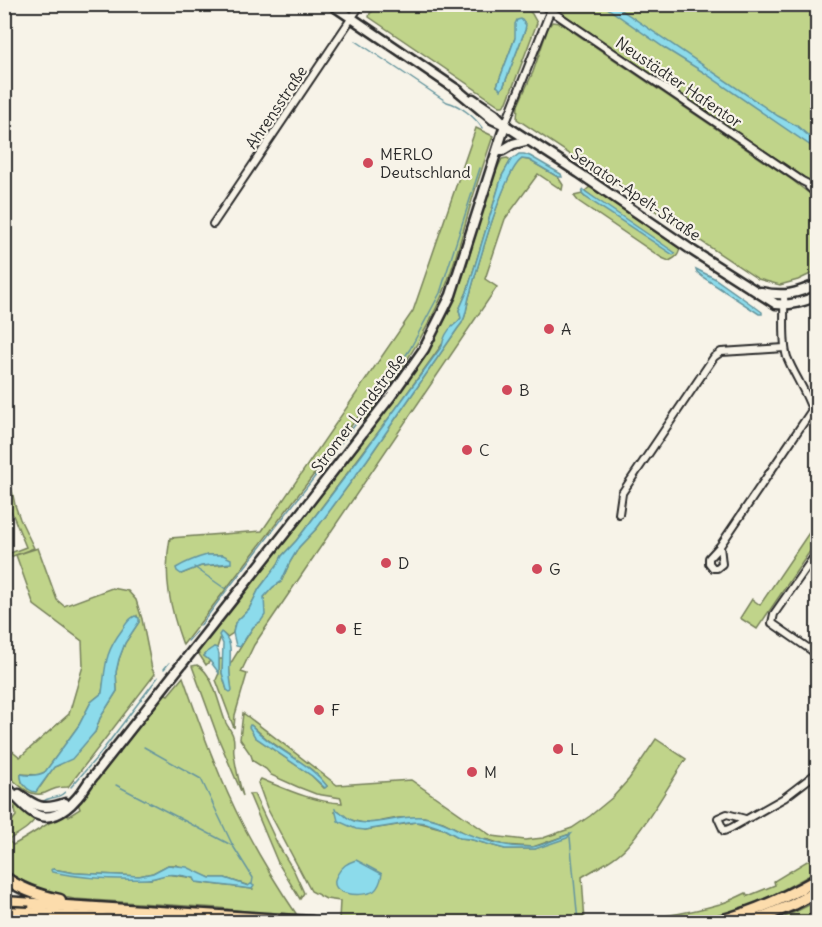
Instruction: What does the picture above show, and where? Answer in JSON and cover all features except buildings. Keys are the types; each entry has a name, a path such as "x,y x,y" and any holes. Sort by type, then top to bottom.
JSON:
{"highway":[{"path":"4,877 45,897 101,908"},
{"path":"716,922 741,916 765,906 818,879"},
{"path":"751,922 818,891"},
{"path":"6,906 101,908 312,922"},
{"path":"6,906 31,918 162,922"}],"street":[{"name":"Senator-Apelt-Straße","path":"331,4 495,114 505,125 750,288 776,304 784,305"},
{"name":"Ahrensstraße","path":"213,224 361,4"},
{"name":"Neustädter Hafentor","path":"541,4 552,8 802,181 818,195"},
{"name":"Stromer Landstraße","path":"44,817 62,811 78,798 311,500 419,357 451,295 505,125 552,8"},
{"path":"496,152 529,140"},
{"name":"Neustädter Hafentor","path":"802,181 818,189"},
{"name":"Senator-Apelt-Straße","path":"750,288 775,295 784,295 818,285"},
{"path":"720,546 812,410 787,357 784,295"},
{"path":"784,305 818,296"},
{"path":"619,514 622,493 714,357 721,351 785,348"},
{"path":"818,551 774,614 772,623 818,655"},
{"path":"745,819 784,798 818,772"},
{"name":"Stromer Landstraße","path":"44,817 88,783"},
{"path":"4,784 39,807 52,807 64,802"},
{"path":"4,784 24,806 44,817"}],"green space":[{"path":"523,4 537,23 507,102 500,106 369,17 370,13 378,8 400,5","holes":["525,30 504,85 497,86 515,38"]},
{"path":"559,4 817,5 817,186 569,18 562,13"},
{"path":"552,22 560,23 818,200 817,271 780,285 758,279 517,119 518,105"},
{"path":"476,128 493,136 452,270 436,309 418,342 364,420 358,417 183,645 174,618 169,592 167,566 170,538 262,531 413,311","holes":["207,555 223,555 228,564 201,566 181,574"]},
{"path":"502,159 511,160 502,176 467,292 459,310 461,318 395,410 296,541 282,556 259,589 249,609 235,623 233,633 227,637 222,633 217,648 214,647 204,656 210,661 206,665 197,651 374,426 430,346 446,317 460,283 496,171"},
{"path":"521,159 529,160 558,177 563,185 562,190 538,174 505,219 485,279 497,287 254,645 241,672 247,674 235,715 234,728 216,680 219,673 219,659 223,659 222,673 227,690 231,688 229,666 253,627 261,621 264,597 281,582 299,547 317,528 367,460 461,324 499,200 514,167"},
{"path":"590,187 680,247 677,255 669,261 662,258 578,201 574,196 582,194 585,197 594,198 585,191"},
{"path":"5,457 15,505 34,548 5,559 5,555 26,547 5,496"},
{"path":"817,521 817,541 757,629 740,618 752,599 760,605"},
{"path":"38,548 57,600 64,606 112,588 128,591 136,600 155,674 68,787 56,788 39,794 33,794 23,788 5,772 4,744 20,757 69,714 83,666 82,641 34,605 16,555","holes":["137,616 139,622 125,643 116,672 117,691 100,718 95,732 54,767 40,787 28,789 22,782 21,774 39,775 45,772 79,725 91,702 102,693 104,680"]},
{"path":"197,665 208,675 232,734 243,796 219,740 192,666"},
{"path":"183,677 211,753 235,809 263,861 297,915 74,899 33,889 5,872 4,831 16,816 15,807 5,825 5,788 36,817 28,827 10,839 13,845 63,815 69,816 80,809 78,803 164,693 168,695","holes":["168,865 176,865 210,878 225,878 252,889 196,882 194,878 167,874 151,879 94,877 72,875 53,869 75,873 139,876 153,873"]},
{"path":"243,713 337,785 411,780 492,836 525,840 543,838 572,828 590,816 613,797 629,779 656,739 686,759 628,845 612,859 582,877 585,922 400,922 339,919 340,901 326,899 311,891 267,808 258,783 261,779 301,795 331,802 342,803 341,798 316,794 271,775 253,761 240,739","holes":["252,726 312,770 327,786 324,788 312,776 255,737","336,811 351,820 367,824 398,818 424,817 443,822 475,838 504,845 533,847 570,834 535,849 505,849 460,838 444,829 417,822 365,830"]},
{"path":"249,794 254,794 278,845 294,871 304,893 300,899 278,863"},
{"path":"817,855 817,871 739,911 705,920 678,923 605,922 678,914 720,904 746,893 748,896 775,885 774,881"},
{"path":"817,901 817,922 775,922"}],"water":[{"path":"603,5 614,5 778,116 797,126 817,143 817,150 666,49"},
{"path":"521,19 526,25 525,30 501,90 497,86 515,38 515,24"},
{"path":"519,154 530,156 561,174 562,177 558,177 529,160 522,159 515,167 499,200 461,324 367,460 317,528 299,547 281,582 264,597 265,615 261,621 253,627 240,647 236,646 233,633 235,623 249,609 259,589 282,556 361,456 442,346 447,332 461,318 459,310 467,292 502,176 511,160"},
{"path":"583,190 675,254 673,255 585,197 582,194"},
{"path":"696,269 714,278 762,314 704,278"},
{"path":"207,555 223,555 231,559 231,563 201,566 181,574 177,571 176,568 191,560"},
{"path":"135,616 139,618 139,622 125,643 119,659 116,672 117,691 100,718 95,732 72,759 54,767 36,792 30,790 23,783 21,774 33,775 45,772 79,725 91,702 102,693 107,660 116,638 127,622"},
{"path":"221,632 225,635 230,647 232,691 230,692 227,690 222,673 223,644 219,635"},
{"path":"214,647 217,648 219,654 219,673 204,656"},
{"path":"250,725 270,742 310,769 327,786 325,788 312,776 255,737"},
{"path":"335,809 350,820 365,823 414,817 430,818 481,839 514,846 532,847 571,834 567,838 535,849 505,849 460,838 426,823 356,829 338,821"},
{"path":"356,860 382,874 374,891 348,894 336,888 335,882 339,872 345,865"},
{"path":"168,865 187,867 210,878 225,878 254,886 252,889 196,882 194,878 176,875 150,879 112,879 63,874 51,870 139,876 153,873"}],"waterway":[{"path":"356,41 447,102 462,109 482,128"},
{"path":"194,567 227,590 389,381 410,349 440,293 480,168"},
{"path":"200,626 226,591"},
{"path":"188,641 196,632"},
{"path":"164,669 169,663"},
{"path":"71,787 99,755 158,677"},
{"path":"144,747 201,779 233,846"},
{"path":"116,785 233,846 253,878 252,884"},
{"path":"42,802 65,792"},
{"path":"570,837 578,922"},
{"path":"807,922 818,917"}],"place":[{"name":"MERLO Deutschland","path":"368,163"},
{"name":"A","path":"549,329"},
{"name":"B","path":"507,390"},
{"name":"C","path":"467,450"},
{"name":"D","path":"386,563"},
{"name":"G","path":"537,569"},
{"name":"E","path":"341,629"},
{"name":"F","path":"319,710"},
{"name":"L","path":"558,749"},
{"name":"M","path":"472,772"}]}
